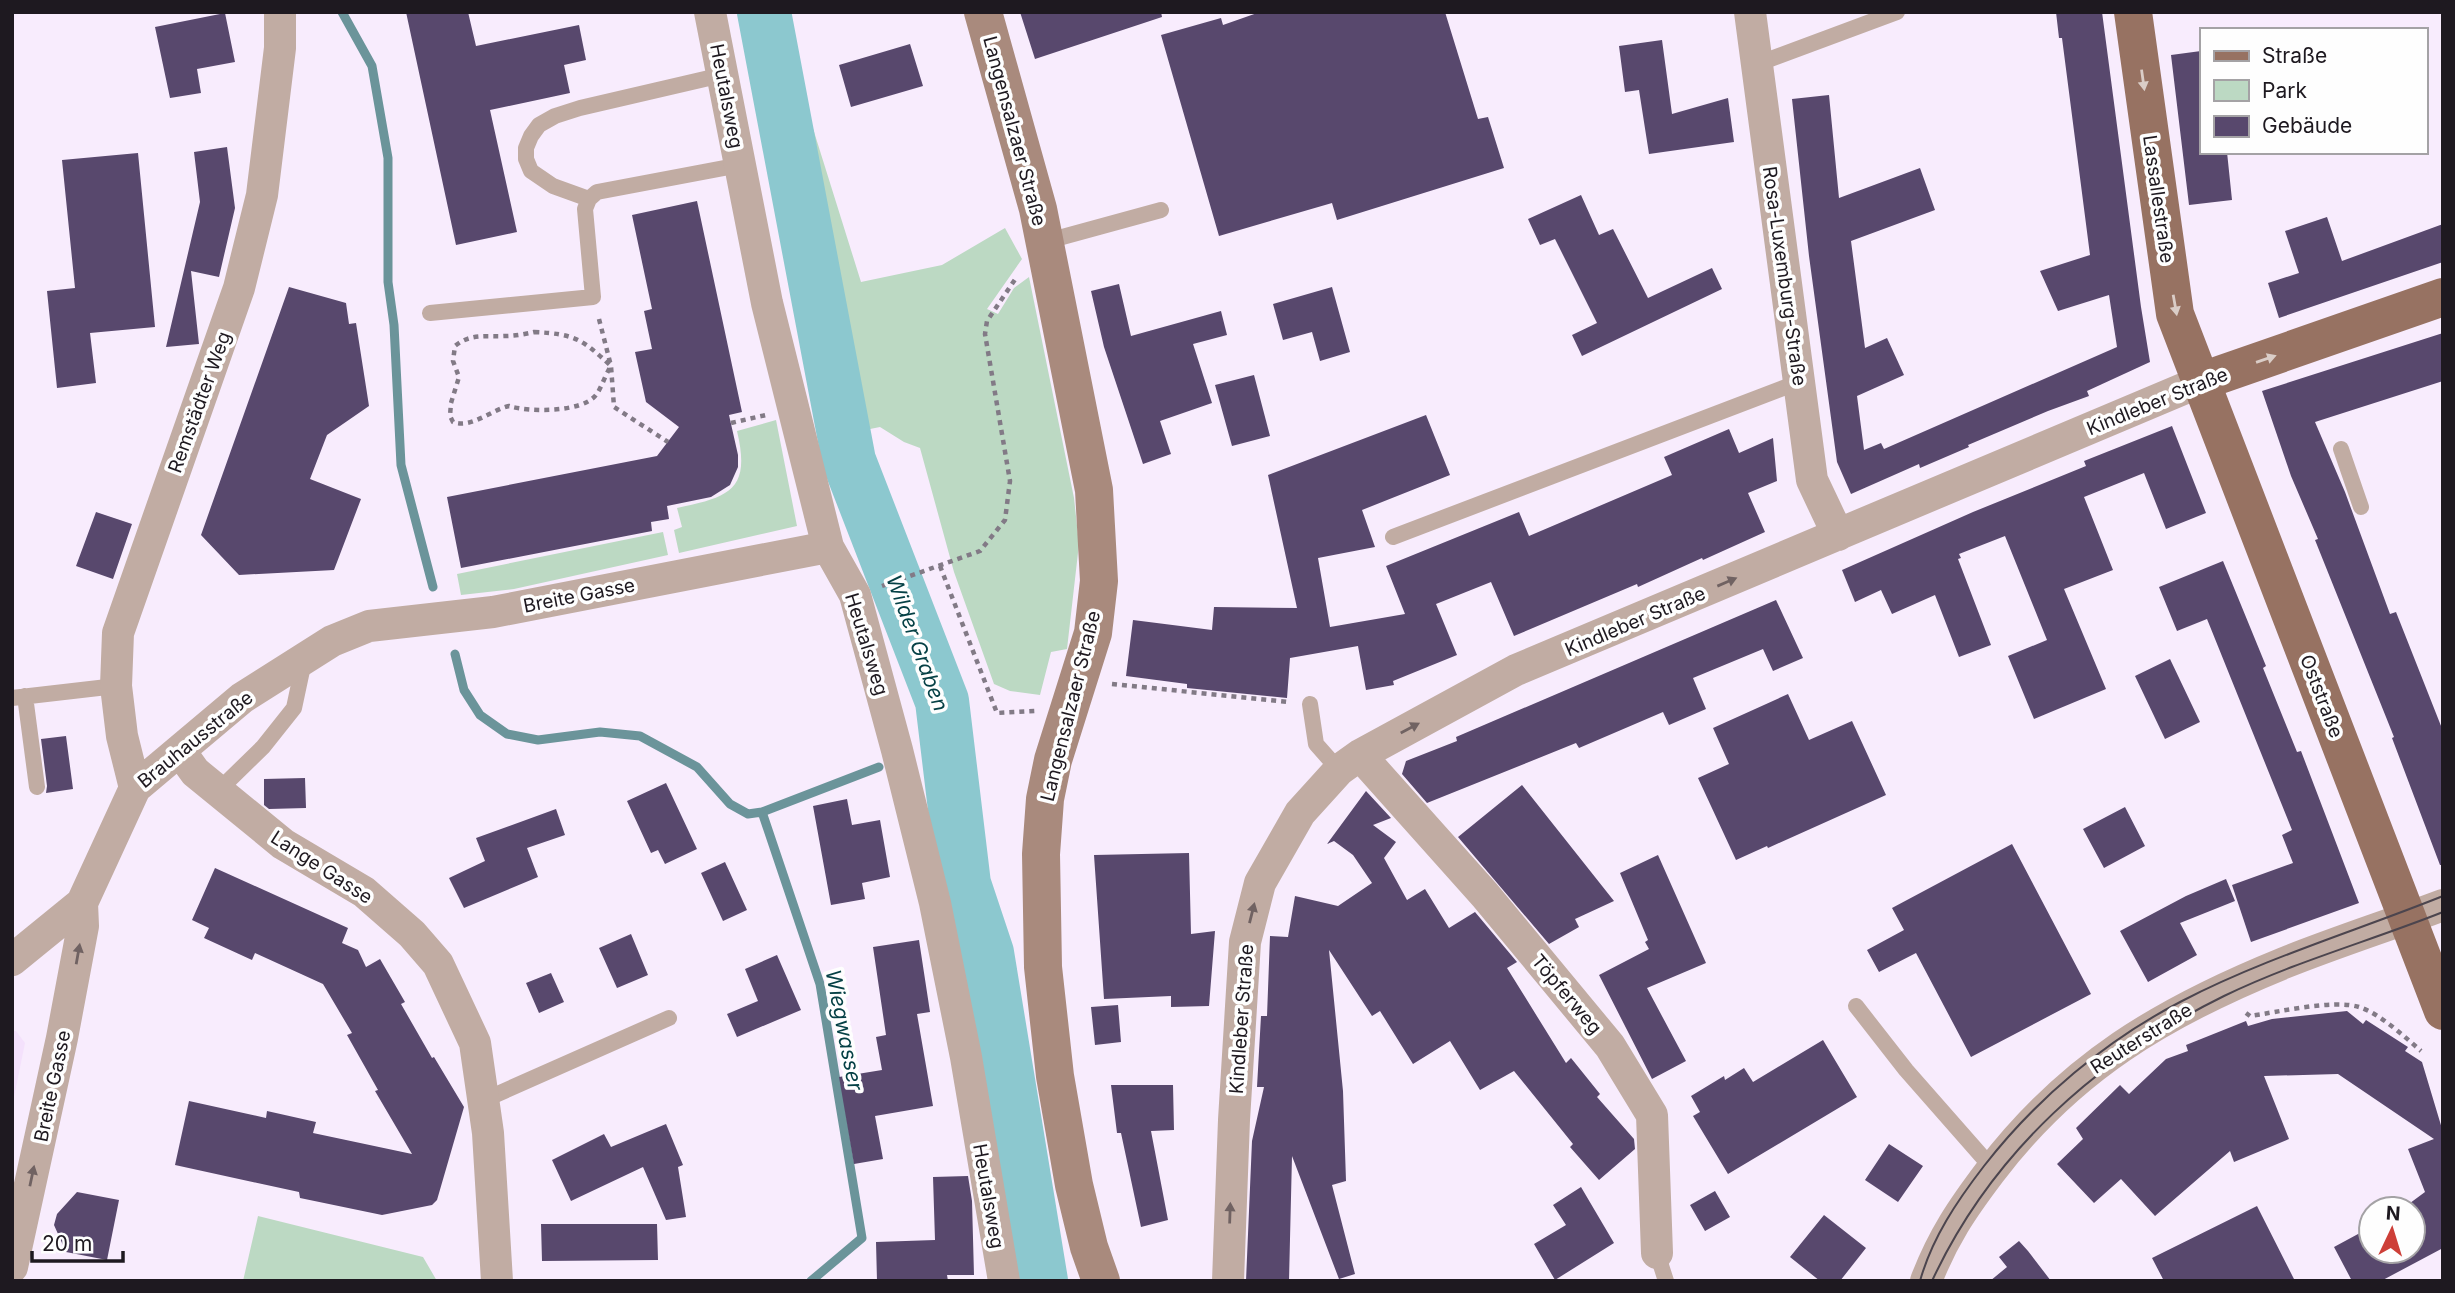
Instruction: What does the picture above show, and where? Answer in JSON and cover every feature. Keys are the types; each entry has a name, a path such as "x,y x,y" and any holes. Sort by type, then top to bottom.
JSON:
{"main road":[{"name":"Lassallestraße","path":"2133,12 2175,314 2202,382"},
{"name":"Kindleber Straße","path":"2202,382 2443,297"},
{"name":"Oststraße","path":"2202,382 2443,1011"}],"street":[{"name":"Remstädter Weg","path":"135,788 122,736 116,686 118,633 239,288 262,195 279,48 280,12"},
{"name":"Heutalsweg","path":"710,12 767,303 828,547 855,595 935,903 1004,1281"},
{"name":"Langensalzaer Straße","path":"983,12 1038,209 1094,490 1099,581 1093,633 1068,710 1045,799 1041,854 1043,967 1055,1076 1074,1185 1101,1281"},
{"name":"Rosa-Luxemburg-Straße","path":"1750,12 1812,480 1839,535"},
{"name":"Kindleber Straße","path":"1228,1281 1245,942 1260,883 1300,813 1350,762 1516,670 2202,382"},
{"name":"Breite Gasse","path":"332,641 369,626 493,612 828,547"},
{"name":"Brauhausstraße","path":"12,960 82,903 135,788 242,698 332,641"},
{"name":"Lange Gasse","path":"180,751 195,772 283,844 364,892 412,934 438,964 475,1043 488,1133 497,1281"},
{"name":"Töpferweg","path":"1350,762 1485,895 1610,1046 1652,1115 1661,1267"},
{"name":"Breite Gasse","path":"12,1267 65,1026 83,926 82,903"},
{"name":"Reuterstraße","path":"1926,1281 1956,1217 1993,1169 2029,1124 2093,1065 2154,1025 2219,991 2286,962 2443,905"}],"lane":[{"path":"1757,64 1897,12"},
{"path":"589,199 554,186 531,171 526,159 526,148 539,125 555,116 580,108 722,75"},
{"path":"430,313 593,297 585,209 589,199 597,192 740,165"},
{"path":"1044,242 1161,210"},
{"path":"1393,537 1799,382"},
{"path":"2341,449 2361,507"},
{"path":"218,791 264,747 294,708 304,658"},
{"path":"37,787 18,697 116,686"},
{"path":"1310,704 1316,744 1350,762"},
{"path":"1856,1006 1906,1070 1993,1169"},
{"path":"484,1100 669,1018"}],"path":[{"path":"880,587 980,551 1005,520 1010,481 985,348 985,334 987,321 1000,299 1044,242"},
{"path":"593,297 611,366 614,407 668,442"},
{"path":"552,333 586,343 611,366 596,395 586,403 564,409 519,409 509,406 468,423 458,424 453,422 450,415 459,377 453,361 455,345 463,339 482,335 552,333"},
{"path":"940,566 997,713"},
{"path":"1121,684 1310,704"},
{"path":"2240,1010 2250,1016 2343,1004 2362,1007 2401,1033 2421,1051"}],"shaded area":[{"path":"12,1031 16,1031 25,1043 12,1107"}],"green space":[{"path":"737,12 779,12 780,23 861,282 942,265 1005,228 1022,259 987,309 998,314 1014,288 1029,277 1074,498 1079,544 1067,649 1051,652 1040,695 1010,691 994,684 954,572 920,448 904,442 880,427 825,438"},
{"path":"776,420 797,526 679,553 674,530 682,527 677,508 711,500 732,488 741,466 737,431"},
{"path":"663,532 668,555 514,589 461,595 457,574"},
{"path":"258,1216 423,1257 437,1281 243,1281"}],"building":[{"path":"406,12 468,12 476,46 579,25 586,60 564,65 570,93 490,110 517,232 456,245"},
{"path":"1020,12 1161,12 1162,17 1035,59"},
{"path":"1260,12 1445,12 1478,119 1488,117 1504,168 1337,220 1332,203 1219,236 1161,35 1221,18 1223,25"},
{"path":"2056,12 2102,12 2150,362 2087,391 2089,396 1968,445 1969,447 1920,468 1919,464 1851,494 1837,462 1809,256 1792,99 1829,95 1839,198 1920,168 1935,210 1851,241 1865,348 1887,338 1904,375 1857,396 1864,450 1881,443 1884,449 2117,347 2109,295 2058,311 2040,271 2090,255 2062,38 2059,38"},
{"path":"225,13 235,62 197,69 201,93 170,98 155,27"},
{"path":"1662,40 1672,114 1728,98 1734,142 1649,154 1639,90 1625,92 1619,46"},
{"path":"910,44 923,86 851,107 839,65"},
{"path":"2200,51 2200,154 2227,154 2232,200 2189,205 2171,55"},
{"path":"227,147 235,208 219,277 191,271 199,344 166,347 200,202 194,152"},
{"path":"138,153 155,327 90,333 96,383 57,388 47,291 75,288 62,160"},
{"path":"1581,195 1599,235 1613,229 1648,298 1712,268 1722,289 1582,356 1572,335 1597,323 1555,239 1540,245 1528,219"},
{"path":"697,201 742,412 729,415 738,455 738,467 730,485 711,497 667,506 669,519 651,522 652,531 461,568 447,497 657,456 679,427 646,402 635,352 652,349 644,311 652,309 632,215"},
{"path":"2327,217 2342,261 2443,224 2443,262 2279,318 2268,283 2299,273 2285,231"},
{"path":"1119,284 1131,336 1221,311 1227,335 1193,344 1212,403 1160,421 1171,454 1143,464 1104,347 1091,291"},
{"path":"289,287 346,303 349,324 356,323 369,406 327,435 310,479 361,499 334,570 239,575 201,535"},
{"path":"1332,287 1350,352 1320,361 1312,332 1283,340 1273,304"},
{"path":"2443,333 2443,381 2315,422 2345,492 2390,614 2396,612 2443,731 2443,865 2440,865 2392,738 2394,737 2315,540 2318,539 2291,476 2262,391"},
{"path":"1254,375 1270,436 1232,446 1215,385"},
{"path":"1426,415 1450,475 1362,510 1375,547 1318,558 1330,627 1405,614 1386,566 1519,512 1529,536 1672,475 1664,457 1729,429 1739,453 1773,438 1777,481 1748,493 1765,532 1638,587 1637,584 1514,636 1491,582 1436,604 1457,655 1393,681 1394,685 1366,690 1358,646 1290,658 1287,698 1187,688 1187,684 1126,676 1133,620 1212,630 1214,607 1297,608 1268,475"},
{"path":"2172,426 2206,513 2166,529 2144,473 2084,497 2113,570 2064,589 2106,689 2034,719 2008,656 2047,640 2005,536 1959,554 1961,558 1958,559 1991,645 1959,657 1935,595 1892,614 1881,590 1855,602 1842,570 2086,466 2084,461"},
{"path":"96,512 132,524 113,579 76,566"},
{"path":"2223,561 2266,666 2263,668 2297,752 2301,751 2359,903 2251,942 2232,885 2293,863 2282,835 2292,830 2207,619 2177,631 2159,587"},
{"path":"1776,600 1803,658 1773,671 1763,649 1693,678 1706,709 1669,725 1663,712 1579,748 1576,743 1427,803 1402,774 1406,761 1457,741 1456,737"},
{"path":"2170,659 2200,722 2165,739 2135,676"},
{"path":"1788,694 1809,740 1852,721 1886,795 1736,860 1698,778 1729,764 1713,728"},
{"path":"66,736 73,789 46,793 41,739"},
{"path":"305,778 306,808 269,809 264,805 264,779"},
{"path":"666,783 697,849 665,864 658,850 651,853 627,801"},
{"path":"1522,785 1614,901 1575,919 1579,927 1549,944 1458,837"},
{"path":"1366,791 1391,818 1373,825 1396,842 1384,858 1407,900 1425,889 1449,928 1475,912 1517,962 1507,968 1566,1063 1571,1058 1600,1094 1597,1097 1634,1139 1635,1149 1599,1180 1570,1147 1573,1144 1514,1071 1480,1090 1450,1041 1413,1064 1380,1011 1372,1016 1329,950 1343,1091 1346,1181 1332,1185 1355,1274 1339,1279 1292,1156 1289,1281 1246,1281 1252,1141 1264,1087 1257,1087 1261,1016 1267,1016 1270,936 1288,937 1295,896 1338,906 1372,883 1353,855 1334,841 1327,844"},
{"path":"847,799 852,825 880,820 890,877 862,883 865,899 831,905 813,806"},
{"path":"2125,807 2145,846 2104,868 2083,829"},
{"path":"556,809 565,835 527,848 538,877 464,908 449,878 485,861 476,838"},
{"path":"2012,844 2091,994 1971,1057 1916,953 1879,972 1867,950 1904,930 1892,908"},
{"path":"1189,853 1191,934 1215,931 1209,1006 1171,1007 1171,996 1104,999 1094,855"},
{"path":"1658,855 1706,963 1647,988 1686,1061 1652,1079 1599,975 1649,949 1645,942 1648,940 1620,873"},
{"path":"725,862 747,910 723,921 701,873"},
{"path":"215,868 348,928 342,943 358,950 366,967 380,959 405,1002 401,1004 464,1107 437,1200 432,1205 382,1215 300,1198 299,1192 175,1165 189,1101 266,1118 267,1111 316,1122 313,1133 412,1154 375,1091 378,1090 347,1035 352,1033 323,984 255,953 252,960 204,938 209,928 192,920"},
{"path":"2226,879 2235,901 2180,923 2197,955 2148,982 2120,931 2186,896"},
{"path":"631,934 648,975 617,988 599,948"},
{"path":"919,940 930,1012 917,1014 933,1106 875,1116 883,1159 854,1164 839,1077 882,1070 876,1037 886,1035 873,947"},
{"path":"777,955 801,1010 737,1037 727,1014 758,1001 745,969"},
{"path":"551,973 564,1002 539,1013 526,983"},
{"path":"1118,1005 1121,1042 1095,1045 1091,1007"},
{"path":"2347,1011 2363,1024 2366,1020 2408,1047 2405,1051 2422,1062 2443,1132 2443,1248 2427,1257 2427,1195 2421,1195 2425,1192 2408,1149 2434,1139 2338,1074 2264,1076 2289,1139 2234,1162 2230,1151 2155,1216 2121,1179 2094,1203 2057,1164 2083,1139 2076,1128 2120,1085 2129,1094 2166,1059 2188,1051 2186,1045 2246,1021 2248,1026 2272,1019"},
{"path":"1823,1040 1857,1097 1728,1174 1693,1116 1700,1112 1691,1096 1724,1076 1725,1080 1744,1068 1753,1082"},
{"path":"1111,1085 1173,1085 1174,1130 1151,1131 1168,1220 1141,1227 1121,1133 1117,1133"},
{"path":"666,1124 683,1165 678,1167 686,1217 666,1220 643,1167 571,1201 552,1160 604,1134 611,1147"},
{"path":"1889,1144 1923,1166 1898,1202 1865,1180"},
{"path":"968,1176 972,1201 974,1275 947,1275 948,1281 877,1281 876,1242 935,1240 933,1177"},
{"path":"1581,1187 1614,1243 1555,1280 1534,1244 1566,1225 1553,1205"},
{"path":"1715,1191 1730,1217 1705,1231 1690,1205"},
{"path":"77,1192 119,1200 107,1260 66,1252 54,1225 57,1214"},
{"path":"2257,1206 2295,1281 2164,1281 2152,1258"},
{"path":"1824,1215 1866,1248 1840,1281 1820,1281 1790,1257"},
{"path":"541,1224 657,1224 658,1260 542,1261"},
{"path":"2357,1235 2357,1265 2411,1265 2381,1281 2352,1281 2334,1247"},
{"path":"2019,1241 2051,1281 1990,1281 2007,1267 1999,1257"}],"waterway":[{"path":"342,12 372,66 388,158 388,282 394,325 401,465 433,587"},
{"name":"Wilder Graben","path":"764,12 849,461 942,701 964,884 987,953 1041,1281"},
{"path":"455,654 464,690 480,715 507,734 538,740 600,732 640,736 697,767 730,804 748,814 762,812"},
{"name":"Wiegwasser","path":"811,1281 862,1238 820,984 762,812 879,767"}],"tram line":[{"path":"1920,1281 1946,1220 1984,1166 2026,1117 2100,1053 2154,1017 2213,986 2278,958 2443,896"},
{"path":"1932,1281 1957,1234 1985,1191 2053,1113 2092,1079 2178,1021 2224,996 2305,962 2443,912"}]}
